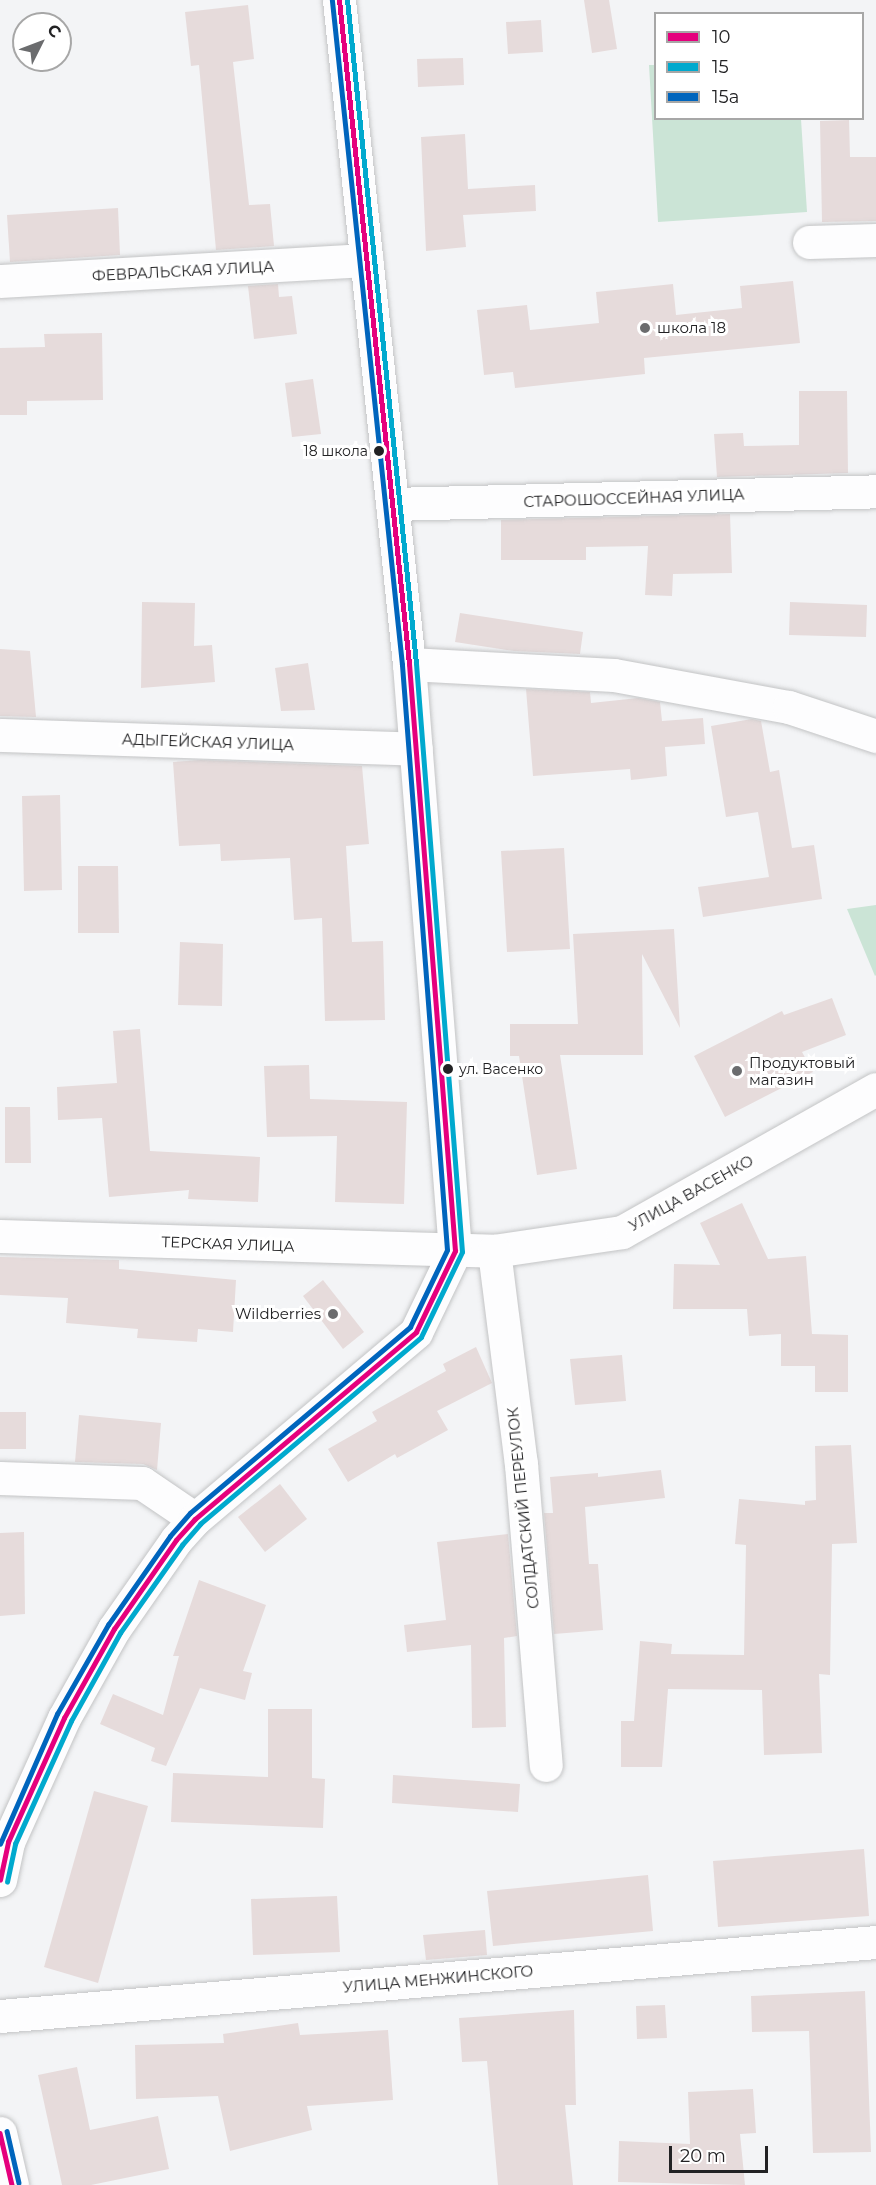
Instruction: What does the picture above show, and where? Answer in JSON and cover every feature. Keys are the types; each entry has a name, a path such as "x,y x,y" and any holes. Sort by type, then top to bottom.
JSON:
{"street":[{"path":"0,1880 8,1842 64,1718 114,1629 195,1519 416,1332 455,1251 409,664 339,0"},
{"path":"809,242 876,240"},
{"name":"ФЕВРАЛЬСКАЯ УЛИЦА","path":"0,281 366,260"},
{"name":"СТАРОШОССЕЙНАЯ УЛИЦА","path":"392,504 876,491"},
{"path":"409,664 614,675 789,707 876,736"},
{"name":"АДЫГЕЙСКАЯ УЛИЦА","path":"0,735 416,749"},
{"name":"УЛИЦА ВАСЕНКО","path":"455,1251 494,1251 622,1232 876,1089"},
{"name":"ТЕРСКАЯ УЛИЦА","path":"0,1236 455,1251"},
{"name":"СОЛДАТСКИЙ ПЕРЕУЛОК","path":"494,1251 520,1464 546,1765"},
{"path":"0,1478 142,1483 195,1519"},
{"name":"УЛИЦА МЕНЖИНСКОГО","path":"0,2016 876,1942"},
{"path":"0,2133 12,2185"}],"green space":[{"path":"649,65 654,65 654,120 801,120 807,212 658,222"},
{"path":"876,905 876,975 875,976 847,909"}],"building":[{"path":"584,0 609,0 617,49 592,53"},
{"path":"248,5 254,59 233,62 249,205 270,204 274,246 216,250 199,65 191,66 185,12"},
{"path":"541,20 543,52 508,54 506,22"},
{"path":"463,58 464,85 418,87 417,59"},
{"path":"849,120 850,157 876,157 876,221 822,222 820,121"},
{"path":"465,134 468,189 535,185 536,211 463,215 466,247 426,251 421,137"},
{"path":"118,208 120,255 10,262 7,215"},
{"path":"793,281 800,343 644,358 645,374 515,388 513,372 484,375 477,310 527,305 530,330 599,323 596,292 673,284 676,315 742,308 740,286"},
{"path":"278,284 279,297 292,296 297,334 254,339 248,286"},
{"path":"102,333 103,400 27,401 27,415 0,415 0,348 45,347 44,334"},
{"path":"313,379 321,434 292,437 285,383"},
{"path":"799,391 847,391 848,473 717,477 714,434 743,433 744,446 799,445"},
{"path":"730,514 732,573 673,574 672,596 645,595 648,546 586,547 586,560 501,560 501,520"},
{"path":"142,602 195,603 194,646 212,645 215,682 141,688"},
{"path":"790,602 867,605 866,637 789,635"},
{"path":"460,613 583,632 580,654 514,651 455,642"},
{"path":"0,649 30,651 36,717 0,716"},
{"path":"308,663 315,710 281,711 275,668"},
{"path":"526,689 590,692 591,703 638,698 660,702 662,721 703,718 705,744 665,747 667,776 631,780 630,769 533,776"},
{"path":"752,719 761,721 770,772 779,770 792,848 814,845 822,899 703,917 698,887 769,877 758,812 726,817 711,726"},
{"path":"200,760 362,766 369,844 346,846 352,942 383,941 385,1020 325,1021 322,918 294,920 290,858 221,861 220,844 179,846 173,762"},
{"path":"60,795 62,890 24,891 22,796"},
{"path":"564,848 570,949 507,952 501,851"},
{"path":"78,866 118,866 119,933 78,933"},
{"path":"674,929 680,1028 642,954 643,1055 560,1055 577,1169 537,1175 519,1056 510,1056 510,1024 578,1024 573,934"},
{"path":"180,942 223,944 222,1006 178,1005"},
{"path":"832,998 846,1035 802,1052 813,1072 725,1117 694,1056 782,1011 784,1015"},
{"path":"140,1029 150,1151 260,1157 258,1202 188,1199 189,1190 109,1197 102,1118 58,1120 57,1087 117,1083 113,1031"},
{"path":"309,1065 310,1099 407,1102 404,1204 335,1202 337,1136 267,1137 264,1066"},
{"path":"5,1107 30,1107 31,1163 5,1163"},
{"path":"742,1203 768,1259 806,1256 812,1334 848,1335 848,1392 815,1392 815,1366 781,1366 781,1334 749,1336 747,1309 673,1309 674,1264 720,1265 700,1223"},
{"path":"0,1257 119,1260 119,1269 236,1280 233,1332 198,1329 197,1342 137,1338 138,1329 66,1323 68,1298 0,1295"},
{"name":"Wildberries","path":"323,1280 364,1332 343,1349 303,1296"},
{"path":"476,1347 492,1383 437,1411 448,1430 397,1458 395,1454 348,1482 328,1449 377,1421 372,1412 446,1371 443,1364"},
{"path":"622,1355 626,1401 575,1405 570,1359"},
{"path":"0,1412 26,1412 26,1449 0,1449"},
{"path":"79,1415 161,1423 157,1470 143,1464 75,1462"},
{"path":"851,1445 857,1543 832,1544 830,1675 819,1674 822,1753 764,1755 762,1690 668,1689 662,1767 621,1767 621,1721 634,1721 640,1641 672,1644 671,1654 744,1655 746,1545 735,1544 739,1499 805,1505 805,1501 816,1500 815,1446"},
{"path":"661,1470 665,1498 585,1507 589,1564 598,1564 603,1630 554,1634 544,1513 553,1513 550,1477 598,1473 598,1477"},
{"path":"280,1484 307,1519 265,1552 238,1517"},
{"path":"24,1532 25,1614 0,1616 0,1533"},
{"path":"508,1534 517,1636 504,1638 506,1727 472,1728 471,1645 407,1652 404,1625 446,1620 437,1542"},
{"path":"199,1580 266,1605 243,1671 252,1673 245,1700 200,1688 166,1766 151,1761 155,1748 100,1724 113,1694 163,1715 179,1656 173,1656"},
{"path":"268,1709 312,1709 312,1778 325,1779 323,1828 171,1822 173,1773 268,1777"},
{"path":"393,1775 520,1784 518,1812 392,1803"},
{"path":"94,1791 148,1806 98,1983 44,1967"},
{"path":"864,1849 869,1916 718,1927 713,1861"},
{"path":"648,1875 653,1931 493,1946 487,1891"},
{"path":"337,1896 340,1952 253,1955 251,1899"},
{"path":"485,1930 487,1955 426,1960 423,1935"},
{"path":"865,1991 871,2152 813,2153 809,2031 752,2032 751,1996"},
{"path":"665,2005 667,2038 637,2039 636,2006"},
{"path":"574,2010 576,2105 565,2105 573,2185 498,2185 487,2061 462,2062 459,2018"},
{"path":"298,2023 300,2035 388,2030 393,2100 307,2106 312,2130 230,2151 218,2096 136,2099 135,2045 224,2043 223,2034"},
{"path":"77,2067 90,2130 158,2116 169,2169 91,2185 62,2185 38,2075"},
{"path":"753,2089 756,2133 740,2134 745,2185 618,2182 619,2141 690,2144 688,2092"}],"transit line":[{"name":"10","path":"0,1880 8,1842 64,1718 114,1629 176,1540 195,1519 416,1332 455,1251 409,664 339,0"},
{"name":"15","path":"7,1882 15,1844 71,1721 120,1633 182,1545 200,1524 421,1337 462,1252 416,663 347,0"},
{"name":"15а","path":"0,1844 57,1714 108,1625 170,1536 190,1513 410,1327 447,1250 402,665 332,1"},
{"name":"15а","path":"7,2131 19,2183"},
{"name":"10","path":"0,2133 12,2185"}],"place":[{"name":"школа 18","path":"645,328"},
{"name":"18 школа","path":"379,451"},
{"name":"ул. Васенко","path":"448,1069"},
{"name":"Продуктовый магазин","path":"737,1071"},
{"name":"Wildberries","path":"333,1314"}]}
